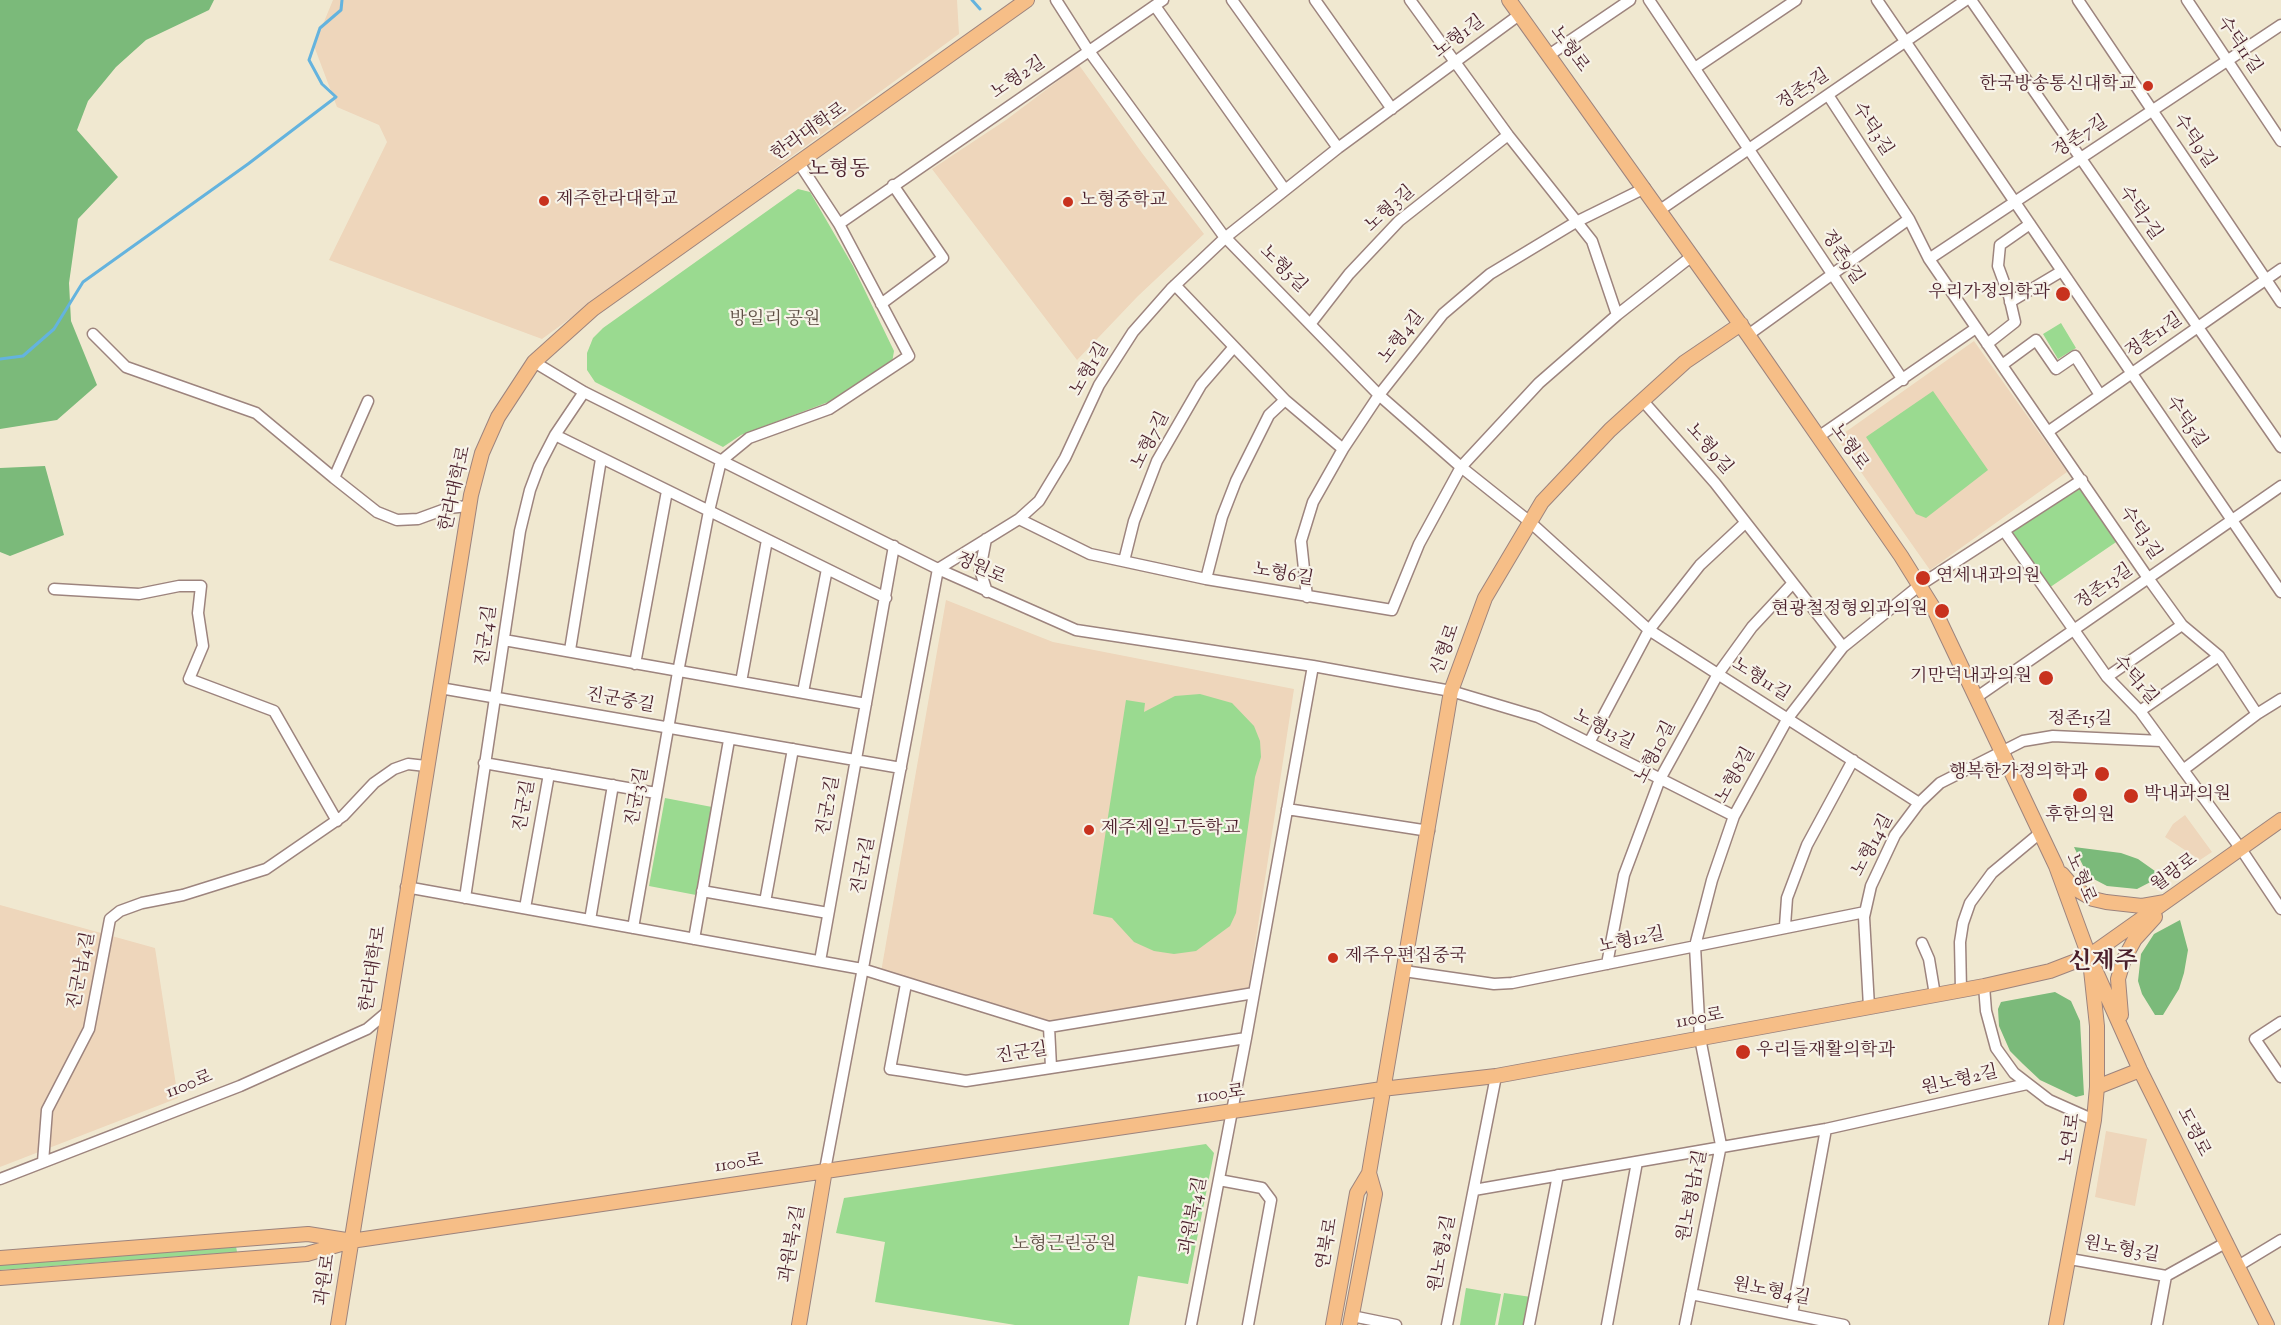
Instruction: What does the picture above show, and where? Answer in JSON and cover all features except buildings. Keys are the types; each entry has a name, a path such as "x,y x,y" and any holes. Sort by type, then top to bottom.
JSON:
{"main road":[{"name":"한라대학로","path":"351,1241 406,887 469,506 482,453 498,417 534,362 593,309 1027,0"},
{"name":"노형로","path":"1509,0 1645,188 1920,585 1977,697 2056,866 2089,956"},
{"name":"신형로","path":"1382,1089 1429,831 1451,690 1485,598 1542,502 1642,401 1685,362 1744,330"},
{"name":"월랑로","path":"2089,956 2170,901 2281,820"},
{"path":"2056,866 2074,888 2093,899 2122,906 2142,906 2170,901"},
{"path":"2123,1032 2118,979 2124,959 2135,939 2170,901"},
{"name":"1100로","path":"0,1278 307,1254 351,1241 825,1170 1231,1113 1382,1089 1496,1076 1984,986 2050,971 2089,956"},
{"name":"도령로","path":"2089,956 2140,1070 2267,1325"},
{"name":"노연로","path":"2056,1325 2070,1259 2094,1120 2097,1088 2097,1026 2089,956"},
{"path":"2097,1088 2140,1070"},
{"name":"연북로","path":"1333,1325 1357,1193 1369,1173 1382,1089"},
{"name":"과원북2길","path":"799,1325 825,1170"},
{"name":"연북로","path":"1351,1321 1375,1194 1369,1173"},
{"name":"1100로","path":"0,1258 308,1234 351,1241"},
{"name":"과원로","path":"338,1325 351,1241"}],"street":[{"name":"노형5길","path":"1056,0 1089,51 1226,237 1379,395 1461,467 1530,522"},
{"path":"1232,0 1338,148"},
{"path":"1315,0 1392,109"},
{"path":"1410,0 1508,135 1592,241 1617,315"},
{"path":"1549,55 1630,0"},
{"name":"정존9길","path":"1649,0 1903,380"},
{"path":"1695,68 1796,0"},
{"name":"수덕5길","path":"1876,0 2281,592"},
{"name":"정존5길","path":"1660,210 1966,0"},
{"name":"수덕7길","path":"1971,0 2079,159 2281,447"},
{"name":"수덕9길","path":"2078,0 2281,302"},
{"name":"수덕11길","path":"2187,0 2281,141"},
{"path":"1159,3 1285,190"},
{"name":"노형2길","path":"839,224 1159,3"},
{"name":"노형1길","path":"938,569 1019,519 1039,501 1065,458 1099,385 1133,332 1175,285 1226,237 1338,148 1519,15"},
{"name":"정존7길","path":"1929,259 2281,25"},
{"name":"수덕3길","path":"1828,95 1909,219 1929,259 2148,578 2182,625 2219,656 2257,714"},
{"name":"노형3길","path":"1311,323 1349,274 1400,221 1508,135"},
{"path":"721,461 748,438 829,409 909,356 839,224 799,163"},
{"path":"881,304 943,258 893,186"},
{"name":"노형4길","path":"1307,597 1301,541 1313,502 1343,448 1379,395 1451,307 1490,273 1576,222 1645,188"},
{"path":"1744,330 1832,273 1909,219"},
{"path":"1987,344 2015,322 1998,266 2000,245 2030,224"},
{"path":"1461,467 1539,383 1617,315 1692,256"},
{"name":"정존11길","path":"2049,431 2281,269"},
{"path":"2010,302 2062,271"},
{"path":"1175,285 1285,400 1343,448"},
{"path":"1818,437 1976,328"},
{"path":"93,334 126,367 256,413 377,512 397,520 418,519 448,508 469,506"},
{"path":"2002,365 2036,340 2056,369 2075,356 2100,395"},
{"name":"노형7길","path":"1124,561 1134,521 1161,453 1201,385 1233,348"},
{"name":"정원로","path":"534,362 584,392 938,569 1076,630 1313,666 1451,690"},
{"name":"진군4길","path":"465,898 520,531 530,490 555,435 584,392"},
{"path":"1206,579 1222,517 1236,481 1269,416 1285,400"},
{"path":"334,478 368,401"},
{"name":"노형9길","path":"1642,401 1715,483 1843,647"},
{"path":"555,435 886,598"},
{"path":"570,650 601,459"},
{"name":"진군3길","path":"633,928 708,511 721,461"},
{"name":"노형6길","path":"1019,519 1090,554 1206,579 1392,610 1419,544 1461,467"},
{"path":"1920,585 2082,480"},
{"name":"정존13길","path":"1977,697 2281,486"},
{"path":"636,664 667,491"},
{"name":"노형11길","path":"1530,522 1649,630 1919,803"},
{"path":"1590,741 1649,630 1700,565 1745,523"},
{"name":"수덕1길","path":"2005,532 2107,677 2140,711 2241,849 2281,909"},
{"path":"986,539 980,570 987,591"},
{"path":"741,681 767,540"},
{"name":"진군2길","path":"820,961 894,546"},
{"path":"803,692 827,569"},
{"name":"진군1길","path":"825,1170 938,569"},
{"name":"노형10길","path":"1607,964 1624,875 1660,779 1718,674 1752,627 1792,583"},
{"name":"노형8길","path":"1700,1038 1695,946 1712,880 1734,816 1788,718 1843,647 1920,585"},
{"path":"54,588 139,594 179,586 201,586 198,613 203,646 189,679 274,711 337,821"},
{"path":"2107,677 2182,625"},
{"path":"504,640 866,704"},
{"path":"2140,711 2219,656"},
{"path":"1231,1113 1313,666"},
{"name":"진군중길","path":"440,688 729,740 901,768"},
{"name":"노형13길","path":"1451,690 1538,717 1590,741 1734,816"},
{"path":"2183,770 2257,714 2281,699"},
{"name":"정존15길","path":"2003,751 2023,741 2053,736 2161,741"},
{"path":"694,939 729,740"},
{"path":"765,902 793,749"},
{"name":"노형14길","path":"1869,1007 1865,912 1871,886 1895,835 1919,803 1940,783 2003,751"},
{"path":"1785,926 1787,898 1807,845 1853,760"},
{"name":"진군길","path":"484,763 549,774 525,908"},
{"name":"진군남4길","path":"43,1162 47,1110 89,1029 110,919 120,911 142,903 183,895 266,869 337,821 374,783 394,769 408,764 426,766"},
{"path":"549,774 656,793"},
{"path":"591,920 613,785"},
{"path":"1287,809 1429,831"},
{"path":"1961,990 1960,942 1963,923 1970,903 1992,873 2040,833"},
{"name":"진군길","path":"406,887 862,969 1049,1027 1254,993"},
{"path":"702,891 828,914"},
{"name":"노형12길","path":"1404,971 1494,984 1607,964 1785,926 1865,912"},
{"path":"1922,943 1929,959 1935,995"},
{"name":"진군길","path":"906,984 890,1068 966,1081 1246,1038"},
{"path":"1984,986 1986,1011 1996,1048 2014,1072 2027,1084"},
{"name":"1100로","path":"0,1179 240,1086 368,1029 386,1013"},
{"path":"2281,1022 2255,1039 2281,1077"},
{"path":"1049,1027 1050,1067"},
{"name":"원노형남1길","path":"1685,1325 1721,1145 1700,1038"},
{"name":"원노형2길","path":"1447,1325 1496,1076"},
{"name":"원노형2길","path":"1474,1190 1721,1145 1826,1129 2027,1084 2049,1100 2094,1120"},
{"name":"과원북4길","path":"1191,1325 1231,1113"},
{"path":"1792,1314 1826,1129"},
{"path":"1607,1325 1637,1162"},
{"path":"1529,1325 1558,1174"},
{"path":"1219,1180 1262,1188 1271,1200 1248,1325"},
{"path":"2238,1266 2281,1240"},
{"name":"원노형3길","path":"2070,1259 2166,1276 2227,1242"},
{"name":"원노형3길","path":"2157,1325 2166,1276"},
{"name":"원노형4길","path":"1691,1294 1844,1325"},
{"path":"1351,1321 1396,1325"}],"shaded area":[{"name":"제주한라대학교","path":"333,0 957,0 959,34 542,339 329,260 387,142 379,125 337,107 314,46"},
{"name":"노형중학교","path":"1079,65 1204,234 1138,296 1077,360 932,169 1006,120"},
{"path":"1974,341 2067,472 1930,570 1837,438"},
{"name":"제주제일고등학교","path":"946,600 1053,642 1294,689 1248,991 1044,1023 881,972"},
{"path":"2185,815 2212,852 2200,860 2165,837 2173,824"},
{"path":"0,905 155,948 178,1098 0,1167"},
{"path":"2106,1131 2147,1139 2135,1206 2095,1197"}],"green space":[{"path":"0,0 214,0 209,10 146,40 116,67 88,101 77,130 118,177 78,219 69,283 71,321 97,385 57,420 0,429"},
{"name":"방일리 공원","path":"798,189 810,192 853,266 894,351 892,363 831,401 741,435 723,447 595,382 587,370 587,353 593,338 603,328"},
{"path":"2061,323 2076,348 2058,359 2043,334"},
{"path":"1933,391 1988,470 1926,518 1916,514 1866,437"},
{"path":"45,466 64,535 10,556 0,552 0,468"},
{"path":"2082,480 2122,538 2046,590 2005,532"},
{"path":"1200,694 1232,703 1254,726 1260,741 1261,757 1255,777 1236,913 1230,926 1196,951 1174,954 1154,951 1134,942 1112,918 1093,914 1126,700 1145,703 1144,712 1175,696"},
{"path":"665,798 712,807 696,895 649,886"},
{"path":"2074,847 2121,853 2138,859 2162,876 2137,889 2107,886 2088,876"},
{"path":"2180,920 2188,950 2184,973 2179,989 2163,1015 2155,1015 2142,994 2138,981 2141,954 2154,934"},
{"path":"2055,992 2071,1001 2080,1021 2084,1095 2076,1097 2040,1080 2010,1051 1999,1026 1998,1009 2001,1002"},
{"name":"노형근린공원","path":"1206,1144 1214,1153 1188,1284 1138,1276 1129,1325 1015,1325 875,1302 885,1242 836,1233 844,1198"},
{"path":"236,1246 237,1252 0,1270 0,1264"},
{"path":"1466,1288 1501,1294 1495,1325 1460,1325"},
{"path":"1504,1293 1531,1297 1526,1325 1498,1325"}],"waterway":[{"path":"0,359 23,356 54,329 83,282 248,164 336,97 322,84 309,60 320,28 341,10 342,0"},
{"path":"972,0 980,9"}],"place":[{"name":"한국방송통신대학교","path":"2148,86"},
{"name":"제주한라대학교","path":"544,201"},
{"name":"노형중학교","path":"1068,202"},
{"name":"우리가정의학과","path":"2063,294"},
{"name":"연세내과의원","path":"1923,578"},
{"name":"현광철정형외과의원","path":"1942,611"},
{"name":"기만덕내과의원","path":"2046,678"},
{"name":"행복한가정의학과","path":"2102,774"},
{"name":"후한의원","path":"2080,795"},
{"name":"박내과의원","path":"2131,796"},
{"name":"제주제일고등학교","path":"1089,830"},
{"name":"제주우편집중국","path":"1333,958"},
{"name":"우리들재활의학과","path":"1743,1052"}],"district":[{"name":"노형동","path":"839,171"},
{"name":"신제주","path":"2103,964"}]}
